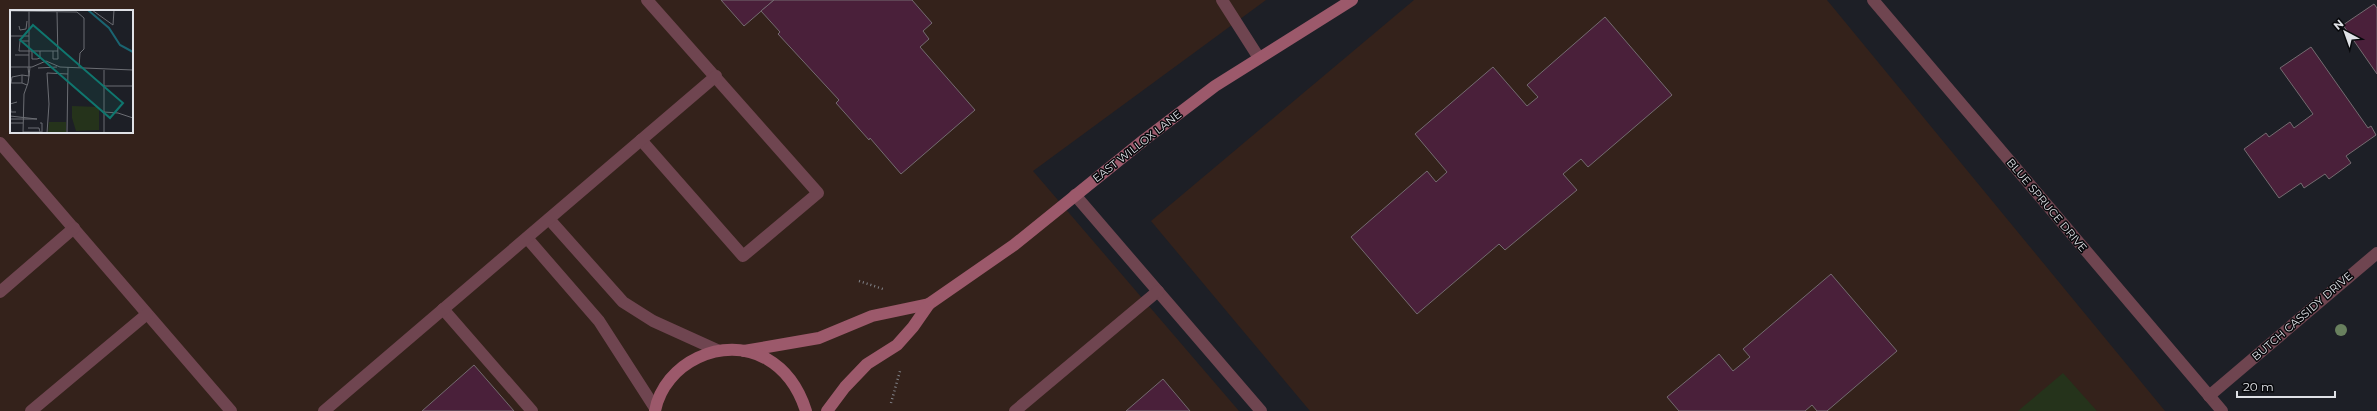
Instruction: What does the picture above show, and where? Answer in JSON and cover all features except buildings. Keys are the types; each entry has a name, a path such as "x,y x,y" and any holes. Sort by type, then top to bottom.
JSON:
{"main road":[{"name":"EAST WILLOX LANE","path":"827,411 845,387 867,364 897,345 913,327 929,304 1014,245 1075,195 1215,86 1352,0"},
{"name":"EAST WILLOX LANE","path":"744,351 819,338 872,316 929,304"},
{"path":"655,410 658,399 671,376 692,359 717,350 744,351 766,358 785,372 800,391 806,411"}],"street":[{"path":"642,140 743,256 818,193 716,76 647,0"},
{"path":"1222,0 1259,58"},
{"name":"BLUE SPRUCE DRIVE","path":"1873,0 2222,411"},
{"path":"324,411 716,76"},
{"path":"0,143 231,411"},
{"path":"1075,195 1261,411"},
{"path":"549,218 623,302 653,321 717,350"},
{"path":"0,292 74,228"},
{"path":"527,238 599,321 655,410"},
{"name":"BUTCH CASSIDY DRIVE","path":"2209,396 2377,253"},
{"path":"1015,411 1158,292"},
{"path":"443,309 532,411"},
{"path":"31,411 147,314"}],"shaded area":[{"path":"0,0 1266,0 1033,171 1239,411 0,411"},
{"path":"1414,0 1827,0 2165,411 1310,411 1151,221"}],"green space":[{"path":"2063,373 2097,411 2018,411"}]}
